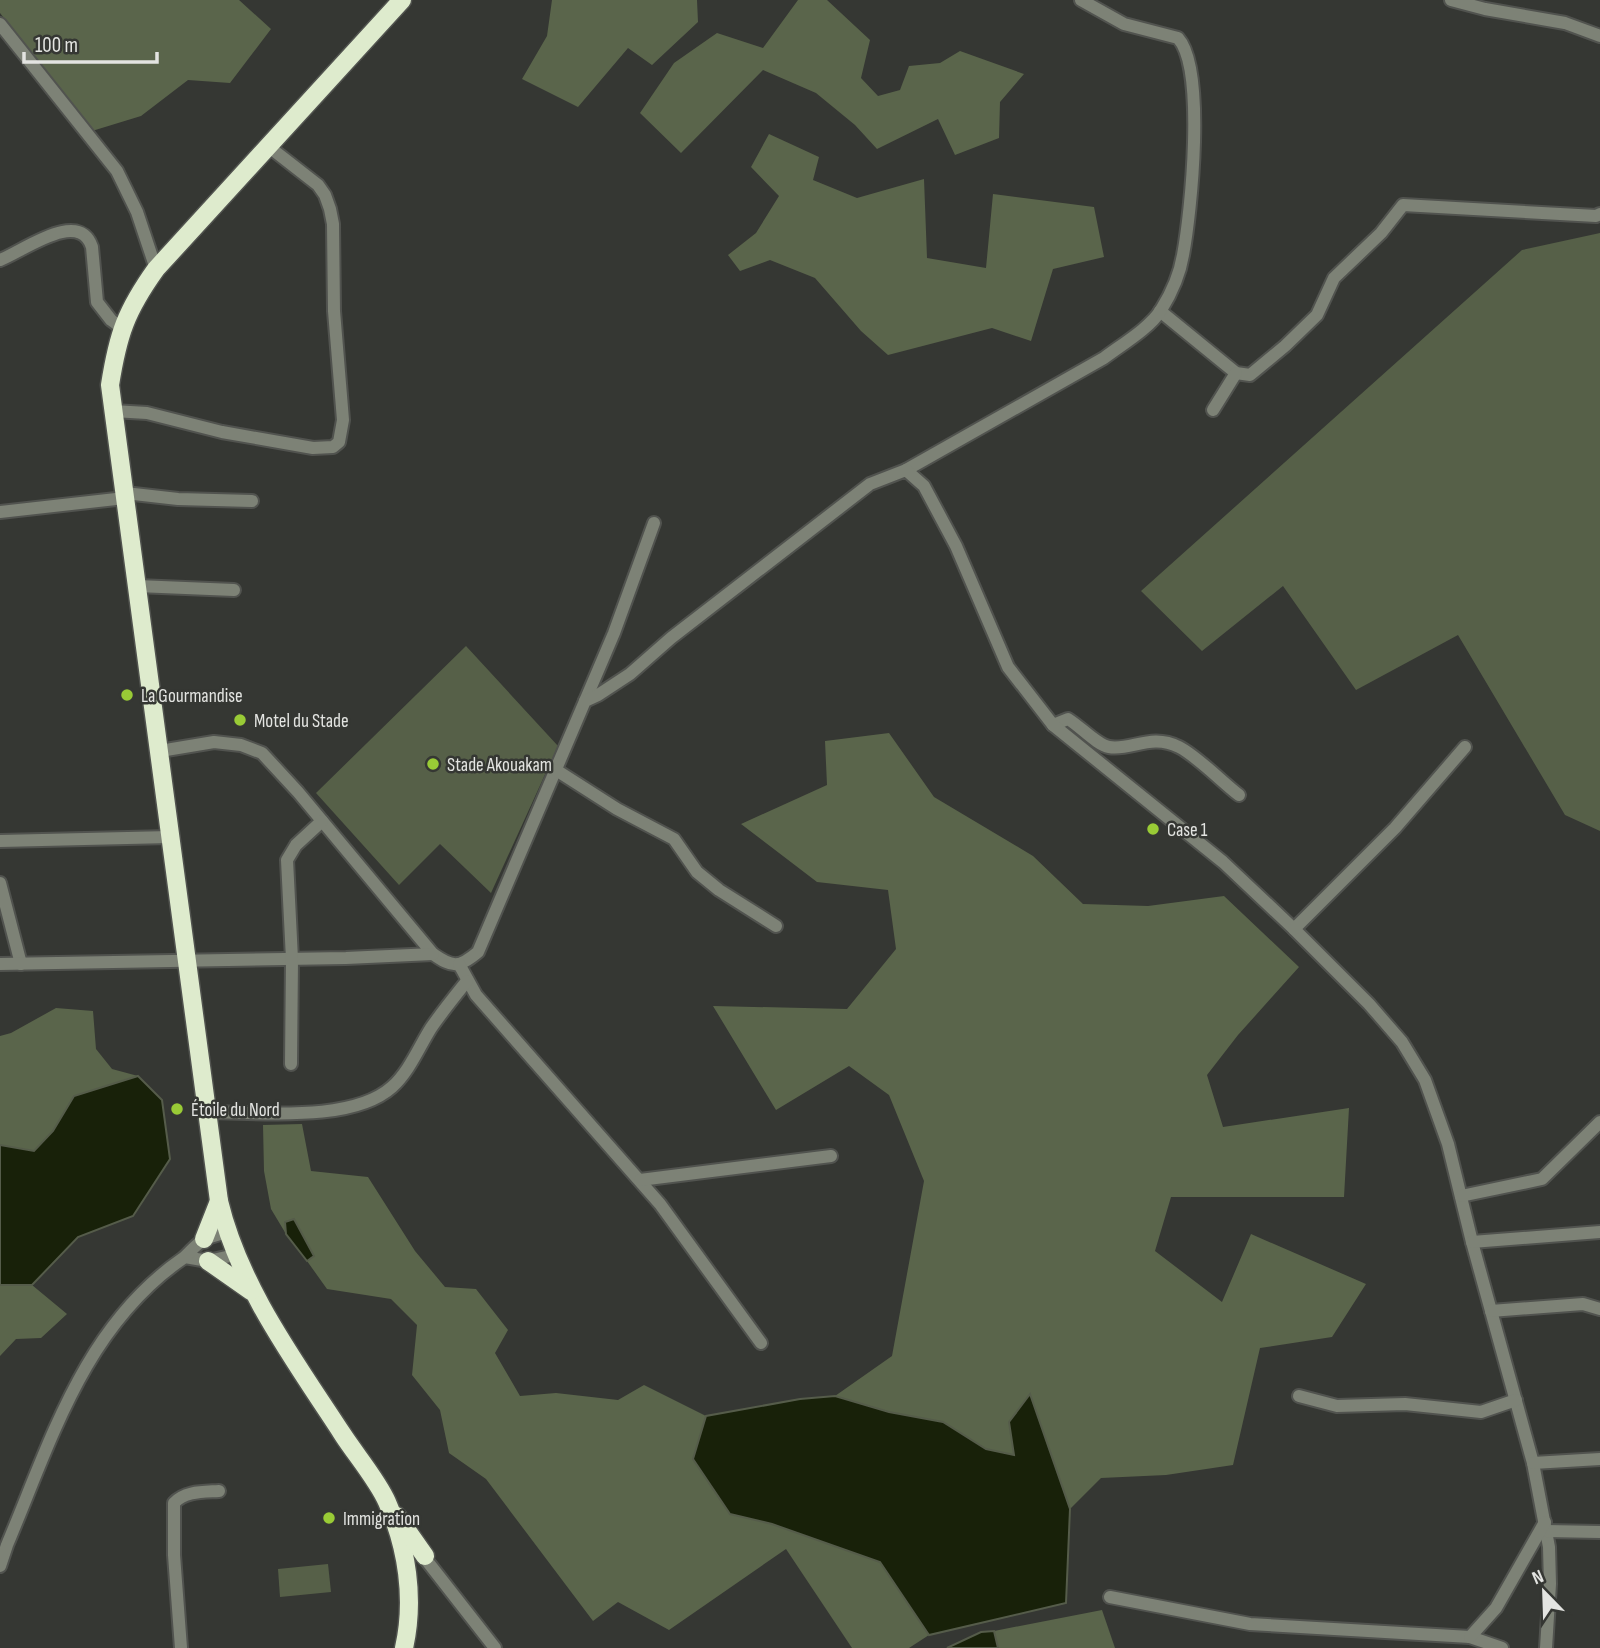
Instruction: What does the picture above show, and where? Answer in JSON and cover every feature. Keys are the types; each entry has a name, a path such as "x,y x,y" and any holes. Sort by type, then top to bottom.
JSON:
{"highway":[{"path":"402,0 156,269 134,299 122,328 110,385 219,1200 235,1255 254,1292 386,1500 429,1562 408,1583"},
{"path":"204,1239 219,1200"},
{"path":"208,1261 254,1292"},
{"path":"386,1500 403,1551 408,1583 407,1634 404,1648"}],"street":[{"path":"585,701 630,674 671,638 870,484 906,470 1104,358 1129,340 1160,311 1183,257 1186,232 1195,114 1193,80 1187,52 1178,38 1124,24 1080,0"},
{"path":"1451,0 1565,23 1600,36"},
{"path":"0,24 117,171 138,212 156,269"},
{"path":"113,411 148,413 222,432 313,448 333,447 339,442 343,420 334,311 334,225 326,195 318,185 268,146"},
{"path":"1160,311 1236,373 1250,375 1317,315 1334,278 1381,233 1403,205 1596,216 1600,214"},
{"path":"0,260 43,238 64,232 79,232 90,240 92,247 97,302 111,320 122,328"},
{"path":"1213,410 1236,373"},
{"path":"906,470 924,486 956,546 1008,667 1054,725 1223,862 1368,1004 1402,1042 1413,1060 1436,1105 1448,1144 1533,1463 1546,1527 1550,1584 1546,1648"},
{"path":"0,512 125,496 252,501"},
{"path":"160,751 214,743 241,745 262,753 433,954 447,964 459,964 478,952 614,633 654,523"},
{"path":"137,586 234,590"},
{"path":"1054,725 1069,719 1083,727 1098,743 1108,747 1152,741 1179,746 1239,795"},
{"path":"1294,929 1395,828 1465,747"},
{"path":"556,770 617,809 674,839 697,872 749,911 776,926"},
{"path":"291,1064 292,959 287,860 296,845 322,821"},
{"path":"0,841 170,837"},
{"path":"0,883 21,964"},
{"path":"0,964 433,954"},
{"path":"459,964 481,1001 640,1180 761,1343"},
{"path":"208,1112 334,1111 375,1097 391,1087 403,1074 437,1020 467,981"},
{"path":"1461,1196 1542,1179 1600,1122"},
{"path":"640,1180 831,1156"},
{"path":"1472,1242 1600,1231"},
{"path":"0,1566 78,1381 97,1346 136,1297 204,1239 227,1232"},
{"path":"185,1257 208,1261 235,1255"},
{"path":"1491,1311 1583,1304 1600,1308"},
{"path":"1299,1396 1337,1406 1405,1404 1481,1412 1516,1400"},
{"path":"1533,1463 1600,1459"},
{"path":"181,1648 174,1555 174,1503 180,1496 219,1492"},
{"path":"1546,1527 1600,1532"},
{"path":"1470,1637 1496,1608 1546,1527"},
{"path":"403,1551 429,1562 495,1648"},
{"path":"1110,1597 1250,1624 1470,1637 1502,1648"}],"shaded area":[{"path":"0,0 239,0 271,29 230,83 188,80 141,116 92,131 0,13"},
{"path":"552,0 697,0 698,22 652,65 628,48 578,107 522,79 547,36"},
{"path":"798,0 827,0 870,40 861,78 878,96 900,90 909,66 940,63 960,51 1024,74 1000,102 999,138 955,155 938,119 877,149 855,125 816,93 763,70 681,153 640,113 674,63 717,33 763,48"},
{"path":"769,134 819,157 813,180 857,198 924,179 927,258 986,268 993,194 1094,207 1104,257 1053,269 1031,341 992,328 888,355 861,331 815,278 770,260 740,271 728,255 756,233 779,196 751,167"},
{"path":"1600,233 1600,831 1565,815 1458,635 1356,690 1283,586 1202,651 1141,591 1522,250"},
{"name":"Stade Akouakam","path":"466,646 558,746 491,893 440,844 399,885 316,793"},
{"path":"889,733 934,797 1033,856 1083,904 1148,906 1224,896 1299,967 1238,1035 1207,1075 1223,1127 1349,1108 1344,1197 1171,1197 1155,1251 1222,1302 1251,1234 1366,1284 1332,1337 1260,1348 1233,1465 1166,1475 1101,1478 1070,1509 1030,1394 1014,1455 986,1449 943,1422 889,1412 835,1396 892,1356 924,1181 889,1095 849,1066 776,1110 713,1006 847,1009 896,949 888,890 817,882 741,824 827,785 825,741"},
{"path":"56,1008 93,1011 96,1049 112,1069 138,1076 74,1096 53,1131 34,1151 0,1145 0,1036 11,1033"},
{"path":"138,1076 162,1100 170,1159 133,1216 78,1237 32,1285 0,1285 0,1145 34,1151 53,1131 74,1096"},
{"path":"302,1124 311,1171 368,1177 415,1251 445,1287 476,1289 508,1330 495,1353 520,1396 556,1393 618,1400 644,1385 706,1416 694,1459 730,1514 772,1524 880,1562 929,1635 909,1648 852,1648 786,1549 669,1630 618,1602 593,1621 486,1479 449,1453 440,1410 412,1375 417,1325 391,1299 327,1289 307,1261 314,1256 286,1222 286,1234 271,1209 264,1171 263,1125"},
{"path":"294,1219 314,1256 307,1261 286,1234 285,1222"},
{"path":"0,1285 32,1285 67,1314 41,1338 16,1339 0,1356"},
{"path":"1030,1394 1070,1509 1066,1603 929,1635 880,1562 772,1524 730,1514 693,1459 706,1416 800,1399 835,1396 889,1412 943,1422 986,1449 1014,1455 1009,1422"},
{"path":"328,1564 331,1592 280,1597 278,1569"},
{"path":"1102,1610 1115,1648 998,1648 994,1631"},
{"path":"994,1631 998,1648 947,1648 981,1632"}],"place":[{"name":"La Gourmandise","path":"127,695"},
{"name":"Motel du Stade","path":"240,720"},
{"name":"Stade Akouakam","path":"433,764"},
{"name":"Case 1","path":"1153,829"},
{"name":"Étoile du Nord","path":"177,1109"},
{"name":"Immigration","path":"329,1518"}]}
